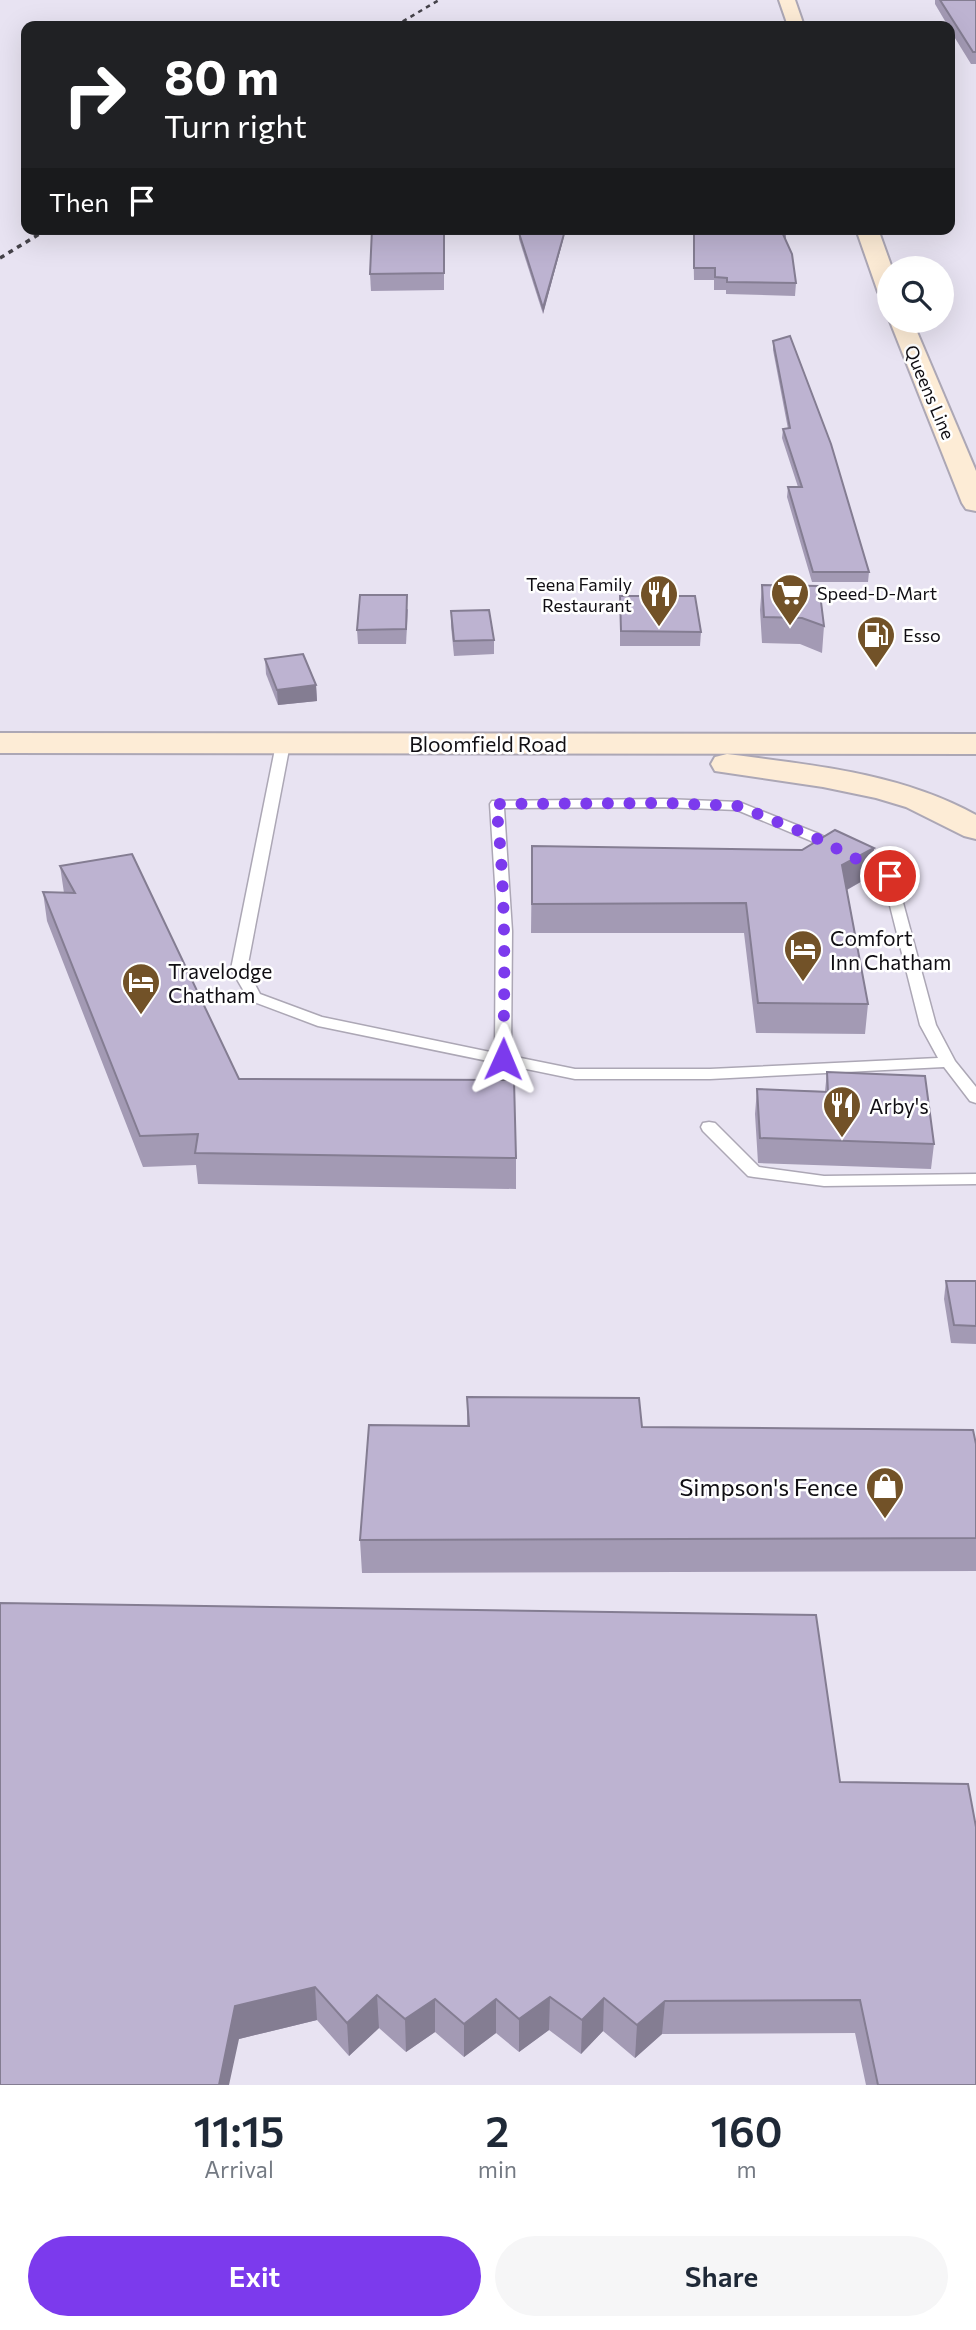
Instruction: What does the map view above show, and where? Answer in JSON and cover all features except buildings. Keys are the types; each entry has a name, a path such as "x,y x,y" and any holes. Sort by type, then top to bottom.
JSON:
{"main road":[{"path":"787,0 794,21"},
{"path":"869,235 877,258"},
{"name":"Queens Line","path":"905,333 976,503"},
{"name":"Bloomfield Road","path":"0,743 976,744"},
{"path":"554,743 838,779 903,794 976,829"}],"lane":[{"path":"283,744 239,969 254,997 318,1021 575,1074 710,1074 948,1062"},
{"path":"503,1059 506,946 502,850 496,804 664,803 739,806 814,837 890,876 928,1026 948,1062 976,1098"},
{"path":"709,1127 754,1171 824,1181 976,1179"}],"railway":[{"path":"403,21 439,0"},
{"path":"0,258 38,235"}],"place":[{"name":"Speed-D-Mart","path":"790,627"},
{"name":"Teena Family Restaurant","path":"659,628"},
{"name":"Esso","path":"876,669"},
{"name":"Comfort Inn Chatham","path":"803,983"},
{"name":"Travelodge Chatham","path":"141,1016"},
{"name":"Arby's","path":"842,1139"},
{"name":"Simpson's Fence","path":"885,1520"}],"route":[{"path":"503,1059 506,946 502,850 496,804 664,803 739,806 814,837 890,876"}]}
